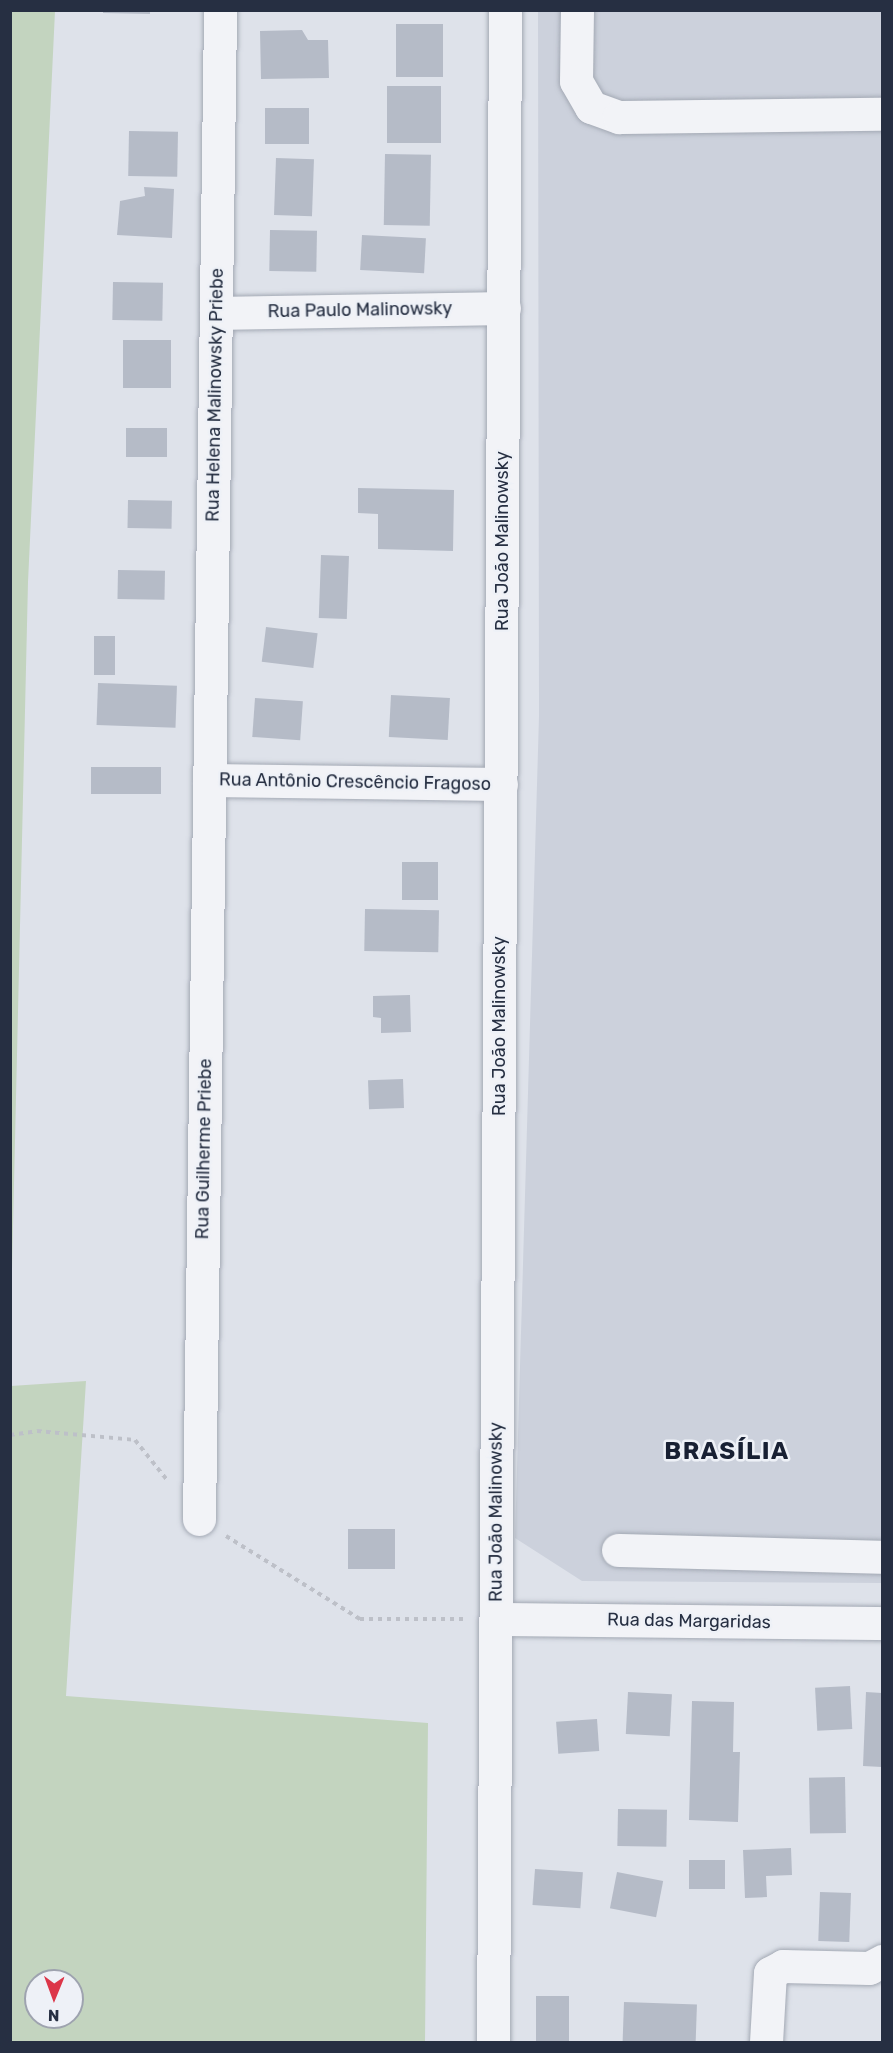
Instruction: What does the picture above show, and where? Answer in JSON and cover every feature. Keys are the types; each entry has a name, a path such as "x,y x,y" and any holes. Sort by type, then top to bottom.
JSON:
{"street":[{"name":"Rua Helena Malinowsky Priebe","path":"209,780 220,10"},
{"name":"Rua João Malinowsky","path":"493,2043 506,10"},
{"path":"577,10 576,81 591,107 620,117 882,114"},
{"name":"Rua Paulo Malinowsky","path":"216,313 504,308"},
{"name":"Rua Antônio Crescêncio Fragoso","path":"209,780 501,784"},
{"name":"Rua Guilherme Priebe","path":"199,1519 209,780"},
{"path":"618,1550 882,1557"},
{"name":"Rua das Margaridas","path":"495,1619 882,1623"},
{"path":"766,2043 770,1973 783,1966 869,1968 882,1961"}],"path":[{"path":"10,1435 37,1431 135,1440 199,1519 360,1619 495,1619"}],"shaded area":[{"path":"538,11 882,11 882,1583 582,1581 515,1538 539,716"}],"green space":[{"path":"10,11 55,11 28,582 11,1313"},
{"path":"86,1381 66,1696 428,1723 425,2042 11,2042 11,1386"}],"building":[{"path":"103,10 150,10 150,14 103,13"},
{"path":"396,24 443,24 443,77 396,77"},
{"path":"302,30 308,40 328,40 329,78 261,79 260,31"},
{"path":"387,86 441,86 441,143 387,143"},
{"path":"265,108 309,108 309,144 265,144"},
{"path":"129,131 178,132 177,177 128,176"},
{"path":"385,154 431,155 430,226 384,225"},
{"path":"276,158 314,159 312,216 274,215"},
{"path":"144,187 174,189 172,238 117,235 120,201 145,196"},
{"path":"270,230 317,231 316,272 269,271"},
{"path":"362,235 426,238 424,273 360,270"},
{"path":"113,282 163,283 162,321 112,320"},
{"path":"123,340 171,340 171,388 123,388"},
{"path":"126,428 167,428 167,457 126,457"},
{"path":"358,488 454,490 453,551 378,549 378,514 358,513"},
{"path":"128,500 172,501 172,529 128,528"},
{"path":"321,555 349,556 347,619 319,618"},
{"path":"118,570 165,571 164,600 117,599"},
{"path":"266,627 318,633 313,668 262,662"},
{"path":"94,636 115,636 115,675 94,675"},
{"path":"98,683 177,686 175,728 97,725"},
{"path":"391,695 450,698 448,740 389,737"},
{"path":"255,698 303,701 300,740 252,737"},
{"path":"91,767 161,767 161,794 91,794"},
{"path":"402,862 438,862 438,900 402,900"},
{"path":"365,909 439,910 438,952 364,951"},
{"path":"410,995 411,1032 381,1033 381,1018 373,1017 373,996"},
{"path":"403,1079 404,1108 369,1109 368,1080"},
{"path":"348,1529 395,1529 395,1569 348,1569"},
{"path":"850,1686 852,1729 817,1731 815,1688"},
{"path":"628,1692 672,1694 670,1736 626,1734"},
{"path":"866,1692 882,1693 882,1767 863,1766"},
{"path":"692,1701 734,1702 733,1752 740,1752 738,1822 689,1820"},
{"path":"597,1719 599,1751 558,1754 556,1722"},
{"path":"845,1777 846,1833 810,1834 809,1778"},
{"path":"618,1809 667,1810 666,1847 617,1846"},
{"path":"791,1848 792,1875 766,1876 767,1897 745,1898 743,1850"},
{"path":"689,1860 725,1860 725,1889 689,1889"},
{"path":"535,1869 583,1872 580,1908 532,1905"},
{"path":"617,1872 663,1881 656,1917 610,1908"},
{"path":"820,1892 851,1893 849,1942 818,1941"},
{"path":"536,1996 569,1996 569,2042 536,2042"},
{"path":"624,2002 697,2005 696,2042 623,2042"}],"district":[{"name":"BRASÍLIA","path":"727,1452"}]}
